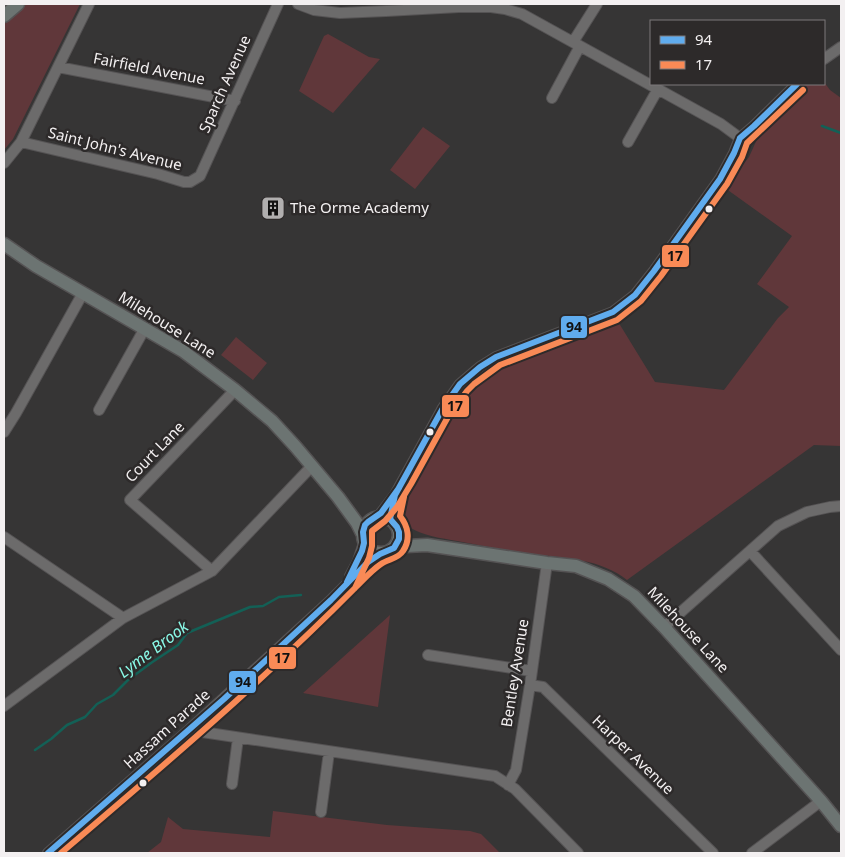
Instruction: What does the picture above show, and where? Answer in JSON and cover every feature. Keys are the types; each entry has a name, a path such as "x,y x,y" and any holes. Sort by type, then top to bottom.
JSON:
{"main road":[{"path":"4,16 18,4"},
{"name":"Milehouse Lane","path":"4,244 36,266 183,351 235,390 272,422 295,446 357,522 363,538"},
{"name":"Milehouse Lane","path":"338,497 363,515 384,521 406,535 427,545"},
{"path":"384,521 399,535 399,540 387,551 378,554 371,551 363,538 366,523 384,521"},
{"name":"Milehouse Lane","path":"387,551 406,546 427,545 576,566 608,579 634,596 664,627 821,801 841,826"}],"street":[{"path":"4,163 21,142 89,4"},
{"name":"Sparch Avenue","path":"200,176 278,4"},
{"path":"298,4 314,10 340,13 384,8 490,5 522,14 650,85"},
{"path":"552,98 597,4"},
{"path":"825,58 841,47"},
{"name":"Fairfield Avenue","path":"58,68 235,101"},
{"path":"651,85 721,124 740,138"},
{"path":"384,521 395,495 443,408 460,384 480,367 496,357 613,312 635,295 720,179 740,138 796,85"},
{"path":"628,142 658,89"},
{"name":"Saint John's Avenue","path":"21,142 184,182 190,182 200,176"},
{"path":"4,432 83,293"},
{"path":"99,410 145,328"},
{"name":"Court Lane","path":"212,571 130,500 235,390"},
{"path":"4,706 123,618 212,571 312,466"},
{"path":"664,627 778,526 807,512 841,506"},
{"path":"4,537 123,618"},
{"name":"Hassam Parade","path":"347,584 358,561 363,538"},
{"name":"Hassam Parade","path":"48,853 189,730 366,566 387,551"},
{"path":"750,551 841,650"},
{"name":"Bentley Avenue","path":"508,785 516,770 530,685 546,563"},
{"path":"428,655 532,670"},
{"name":"Harper Avenue","path":"530,685 543,687 713,853"},
{"path":"189,730 495,776 519,793 578,853"},
{"path":"232,784 238,738"},
{"path":"321,812 329,752"},
{"path":"752,853 821,801"}],"shaded area":[{"path":"25,4 80,4 13,139 4,150 4,23"},
{"path":"328,34 369,57 380,59 333,113 299,91 324,36"},
{"path":"825,83 830,90 841,98 841,446 814,445 627,580 606,568 570,558 532,554 438,538 420,533 408,526 398,510 398,497 441,417 463,393 487,374 517,359 603,328 617,320 655,382 724,390 778,318 789,307 757,284 792,236 725,188 749,157 763,126 803,85 825,85"},
{"path":"423,127 450,146 415,189 390,170"},
{"path":"236,337 267,363 253,380 221,355"},
{"path":"390,615 378,707 303,693"},
{"path":"273,811 387,825 470,831 481,834 500,853 147,853 161,842 168,817 183,829 270,837"}],"waterway":[{"name":"Lyme Brook","path":"822,126 841,133"},
{"name":"Lyme Brook","path":"35,750 67,725 85,717 97,704 113,695 128,680 178,645 187,633 250,607 263,606 279,597 301,595"}],"transit line":[{"name":"94","path":"740,138 796,85"},
{"name":"17","path":"355,588 369,558 372,546 372,531 385,521 397,507 449,415 467,391 500,365 617,320 641,301 727,184 742,157 747,143 803,90"},
{"name":"94","path":"48,853 224,699 331,600 368,562 394,548 399,539 397,527 390,519 395,495 443,408 460,384 480,367 496,357 613,312 635,295 720,179 740,138"},
{"name":"94","path":"347,582 362,551 365,525 381,513 399,488"},
{"name":"17","path":"61,853 248,690 321,622 374,569 401,554 408,537 407,528 400,516 404,497"}],"place":[{"name":"The Orme Academy","path":"273,208"}]}
